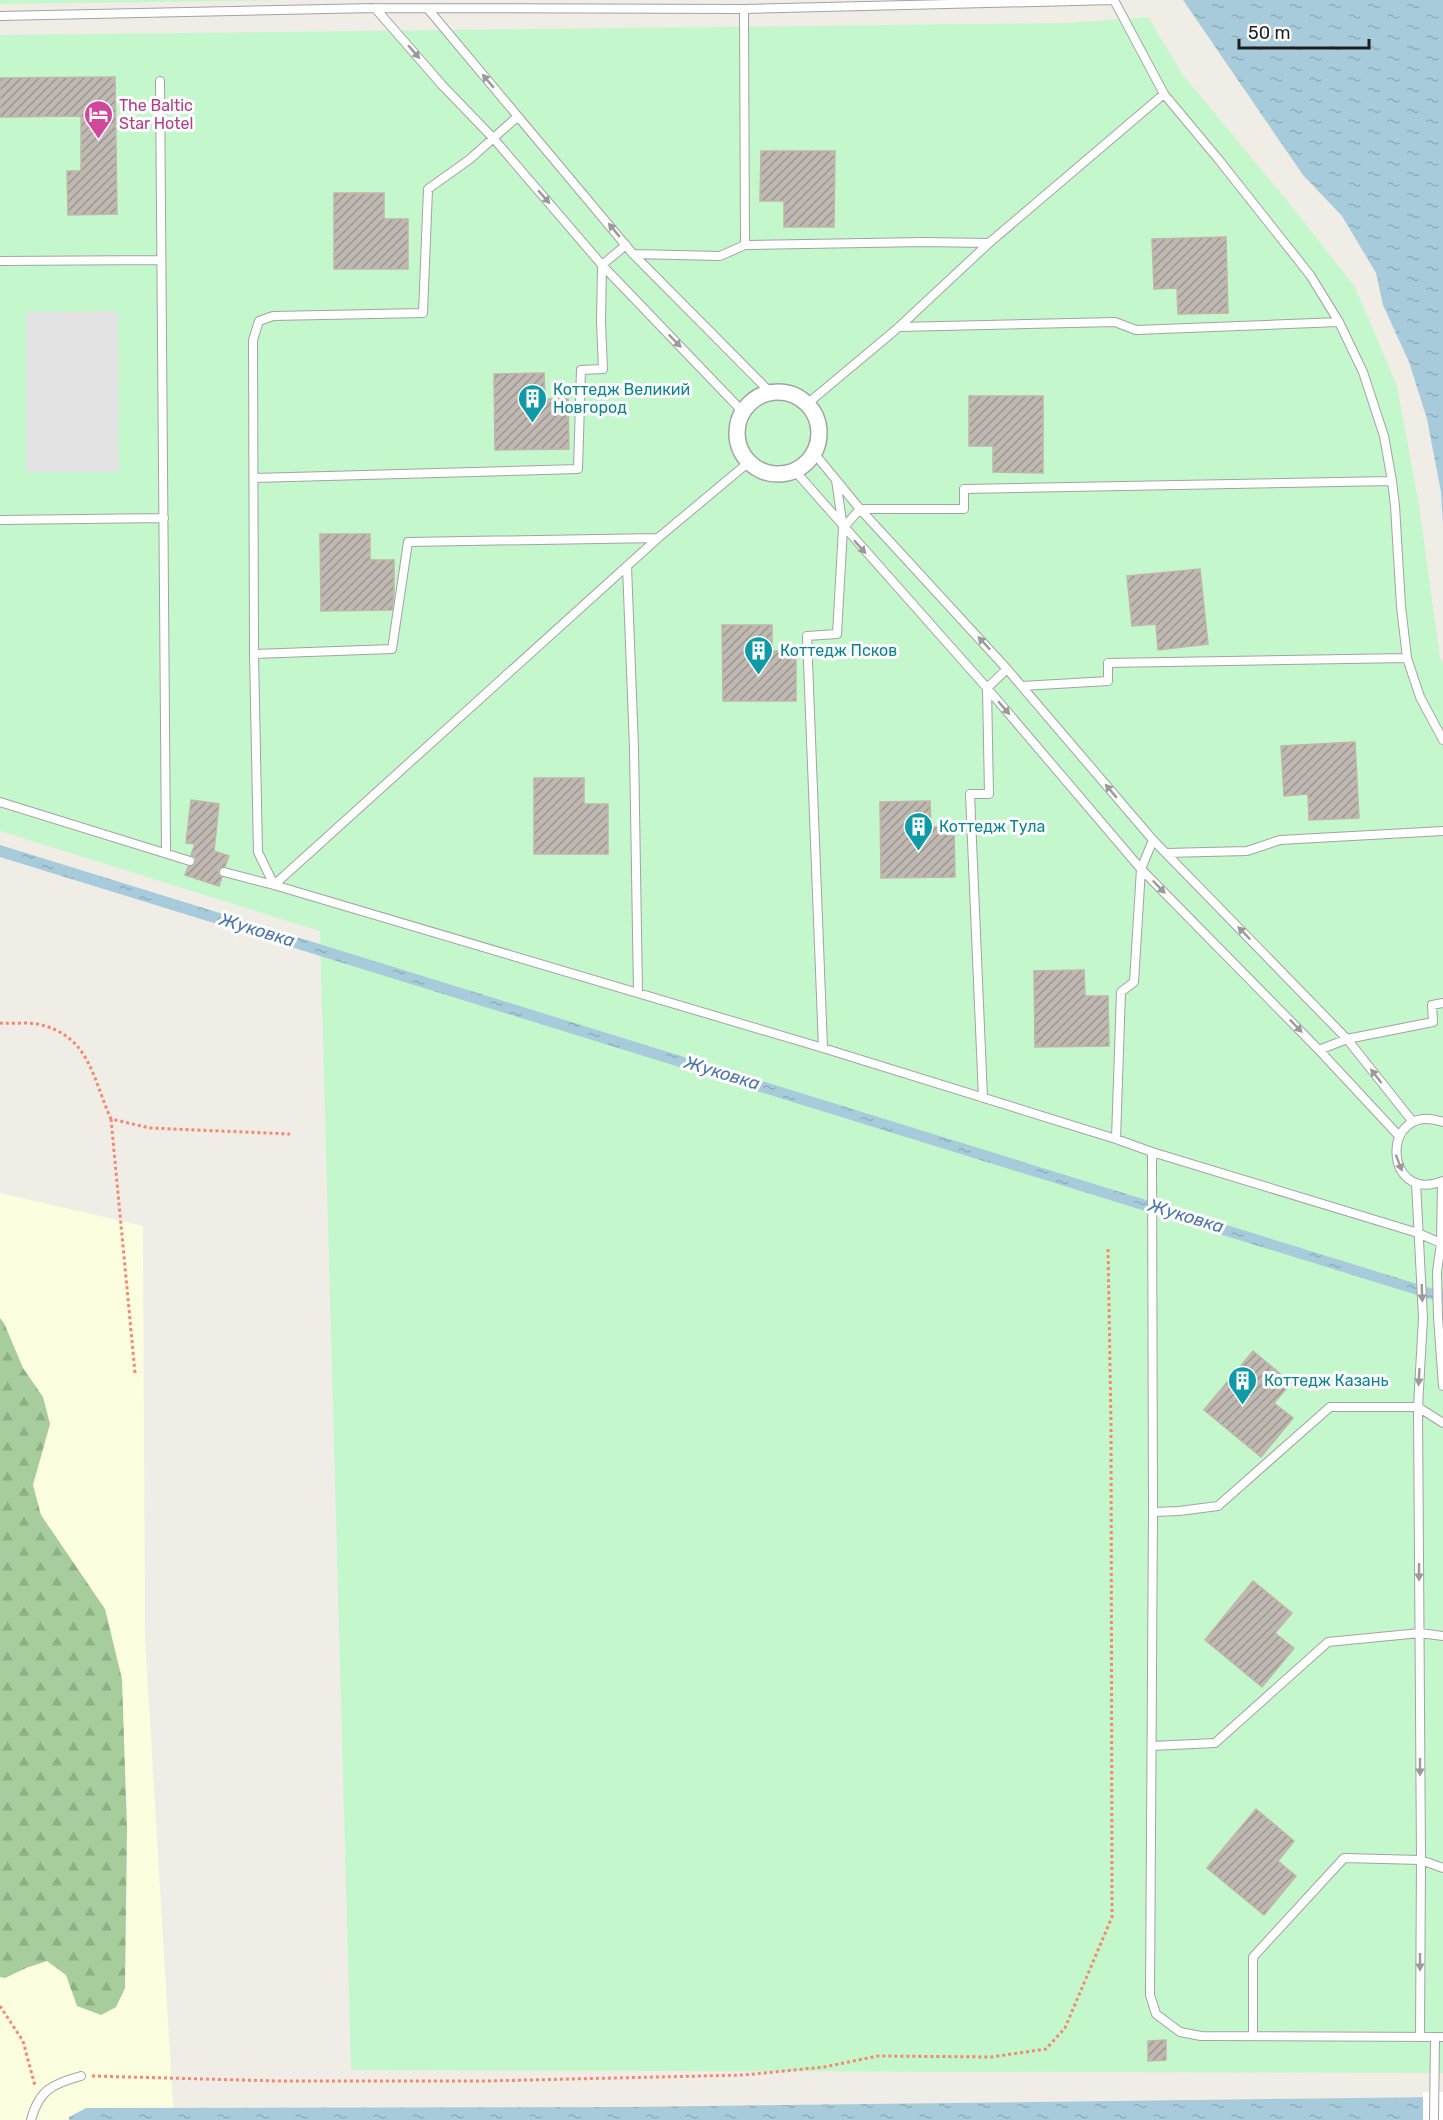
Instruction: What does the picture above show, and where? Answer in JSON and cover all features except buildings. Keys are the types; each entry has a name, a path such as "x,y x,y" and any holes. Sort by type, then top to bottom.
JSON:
{"street":[{"path":"783,393 796,396 807,404 819,427 814,453 806,463 795,471 783,474 759,470 749,462 741,451 738,424 743,411 751,403 760,396 783,393"}],"lane":[{"path":"0,16 375,8 744,9 1114,0 1164,94 1310,276 1339,322 1363,372 1384,436 1392,481 1407,658 1420,697 1443,740"},
{"path":"375,8 442,85 494,139 602,265 743,411"},
{"path":"428,9 633,254 771,393"},
{"path":"744,9 745,245"},
{"path":"160,81 166,853"},
{"path":"807,404 899,327 989,243 1164,94"},
{"path":"274,885 258,852 254,654 253,340 259,321 273,316 423,313 428,189 494,139 517,117"},
{"path":"633,254 720,256 745,245 989,243"},
{"path":"254,478 578,469 581,370 603,369 602,265 626,244"},
{"path":"0,261 161,260"},
{"path":"899,327 1115,322 1136,330 1339,322"},
{"path":"814,453 860,509 1022,686 1153,840 1347,1040 1413,1122"},
{"path":"274,885 658,538 749,462"},
{"path":"795,471 843,528 987,688 1141,869 1319,1050 1399,1136"},
{"path":"823,1048 807,636 837,634 843,528 836,478"},
{"path":"843,528 860,509 963,508 964,489 1392,481"},
{"path":"0,520 164,518"},
{"path":"254,654 392,650 408,542 658,538"},
{"path":"627,566 634,748 638,993"},
{"path":"1022,686 1108,681 1108,663 1407,658"},
{"path":"983,1098 970,794 989,794 987,688 1007,669"},
{"path":"0,802 190,861"},
{"path":"1166,853 1247,851 1281,840 1443,831"},
{"path":"1116,1139 1121,992 1134,982 1141,869 1153,840"},
{"path":"224,872 823,1048 1418,1233 1442,1243"},
{"path":"1319,1050 1347,1040 1432,1022 1432,1005 1443,1003"},
{"path":"1443,1122 1434,1119 1413,1122 1399,1136 1395,1147 1396,1158 1407,1177 1416,1183 1425,1185 1442,1182 1442,1243 1437,1272 1443,1386"},
{"path":"1152,1152 1154,1512 1150,1995 1156,2014 1180,2032 1201,2036 1439,2037 1434,2120"},
{"path":"1416,1183 1423,1318 1418,1407 1420,2037"},
{"path":"1154,1512 1218,1506 1330,1407 1418,1407 1443,1423"},
{"path":"1152,1746 1215,1743 1328,1642 1419,1633 1443,1636"},
{"path":"1253,2036 1253,1957 1344,1858 1421,1860 1443,1868"},
{"path":"31,2120 38,2099 50,2087 81,2076"}],"path":[{"path":"0,1023 37,1024 69,1037 91,1065 111,1119 135,1373"},
{"path":"111,1119 150,1128 290,1134"},
{"path":"81,2076 486,2081 744,2075 824,2067 878,2056 991,2057 1046,2049 1065,2028 1112,1917 1111,1424 1108,1249"},
{"path":"0,2006 23,2041 38,2099"}],"shaded area":[{"path":"118,311 119,472 26,472 26,312"},
{"path":"0,1193 143,1226 145,1639 174,2120 0,2120"}],"green space":[{"path":"0,0 287,0 0,4"},
{"path":"1148,17 1183,75 1355,287 1397,386 1419,505 1440,658 1443,663 1443,2073 351,2070 320,931 0,831 0,35 1069,23"},
{"path":"0,1318 23,1368 43,1397 50,1424 33,1485 41,1515 105,1609 122,1679 127,1828 125,1988 116,2007 101,2015 77,2006 66,1975 47,1961 5,1978 0,1977"}],"water":[{"path":"1183,0 1443,0 1443,525 1441,492 1427,419 1409,362 1383,305 1376,273 1342,216 1303,175"},
{"name":"Жуковка","path":"0,845 1443,1292 1443,1303 0,857"},
{"path":"1443,2097 1443,2120 69,2120 69,2117 86,2108 628,2107"}],"pier":[{"path":"1423,2092 1443,2092 1443,2120 1423,2120"}],"place":[{"name":"The Baltic Star Hotel","path":"98,140"},
{"name":"Коттедж Великий Новгород","path":"532,424"},
{"name":"Коттедж Псков","path":"759,676"},
{"name":"Коттедж Тула","path":"918,852"},
{"name":"Коттедж Казань","path":"1243,1406"}]}
